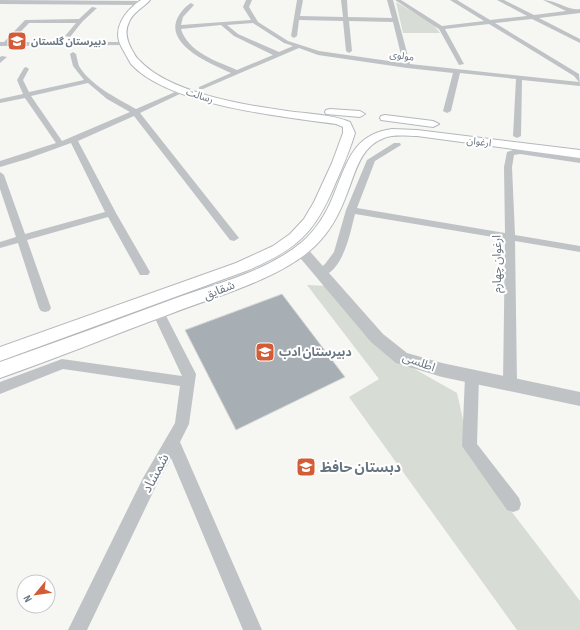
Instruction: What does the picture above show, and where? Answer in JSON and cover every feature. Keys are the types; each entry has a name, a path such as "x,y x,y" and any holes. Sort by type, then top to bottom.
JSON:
{"main road":[{"path":"134,24 140,13 156,0"},
{"path":"123,44 121,36 123,24 129,14 144,2"},
{"name":"رسالت","path":"373,115 324,112 253,101 202,88 182,81 155,66 146,58 135,43 123,44 127,52 144,69 171,85 184,90 211,99 252,108 338,121 361,135 378,136"},
{"path":"347,126 348,120 373,115"},
{"name":"ارغوان","path":"373,115 580,145"},
{"name":"شقایق","path":"0,354 268,270 301,250 323,228 332,213 351,164 364,145 391,130 392,126 390,121 373,115"},
{"name":"شقایق","path":"0,370 155,306 272,253 300,233 317,210 349,133 347,126"},
{"name":"ارغوان","path":"378,136 401,133 417,133 580,154"}],"street":[{"path":"179,27 224,25 255,21 246,7 249,0"},
{"path":"294,36 300,0"},
{"path":"344,0 345,19 350,51"},
{"path":"390,0 407,66"},
{"path":"398,0 441,28 459,68 447,111"},
{"path":"453,0 577,75 580,80"},
{"path":"500,0 580,41"},
{"path":"546,0 580,16"},
{"path":"1,1 144,2"},
{"path":"191,6 180,19 178,30 182,39 190,48 202,57 237,73"},
{"path":"68,36 80,21 94,8"},
{"path":"441,28 580,11"},
{"path":"297,18 395,20"},
{"path":"3,44 27,21 80,21"},
{"name":"مولوی","path":"255,21 286,42 318,52 407,66 459,68 519,78 580,84"},
{"path":"224,25 241,38 279,55"},
{"path":"3,44 123,44"},
{"path":"202,88 299,46"},
{"path":"73,54 76,66 88,81 110,97 135,112 234,238"},
{"path":"26,69 20,80 27,95 61,145"},
{"path":"517,136 519,78"},
{"path":"0,101 88,81"},
{"path":"0,164 61,145 184,90"},
{"path":"73,139 111,213 144,272"},
{"path":"321,273 329,267 339,252 351,210 371,160 397,145"},
{"name":"ارغوان چهارم","path":"510,384 510,237 508,167 510,154 519,151 580,160"},
{"path":"0,175 46,308"},
{"path":"351,210 580,249"},
{"path":"0,245 111,213"},
{"name":"اطلسی","path":"301,250 377,338 402,358 472,377 580,399"},
{"name":"شمشاد","path":"77,630 149,483 182,424 189,374 155,306"},
{"path":"0,388 62,364 188,382"},
{"path":"472,377 469,446 513,504"},
{"path":"172,442 253,630"}],"shaded area":[{"path":"396,2 432,23 440,33 403,33"},
{"path":"307,285 330,286 397,359 457,393 472,460 580,601 580,630 517,630 349,397 379,379"}],"building":[{"path":"282,294 345,377 236,430 185,330"}],"place":[{"name":"دبیرستان گلستان","path":"17,41"},
{"name":"دبیرستان ادب","path":"265,352"},
{"name":"دبستان حافظ","path":"306,467"}]}
